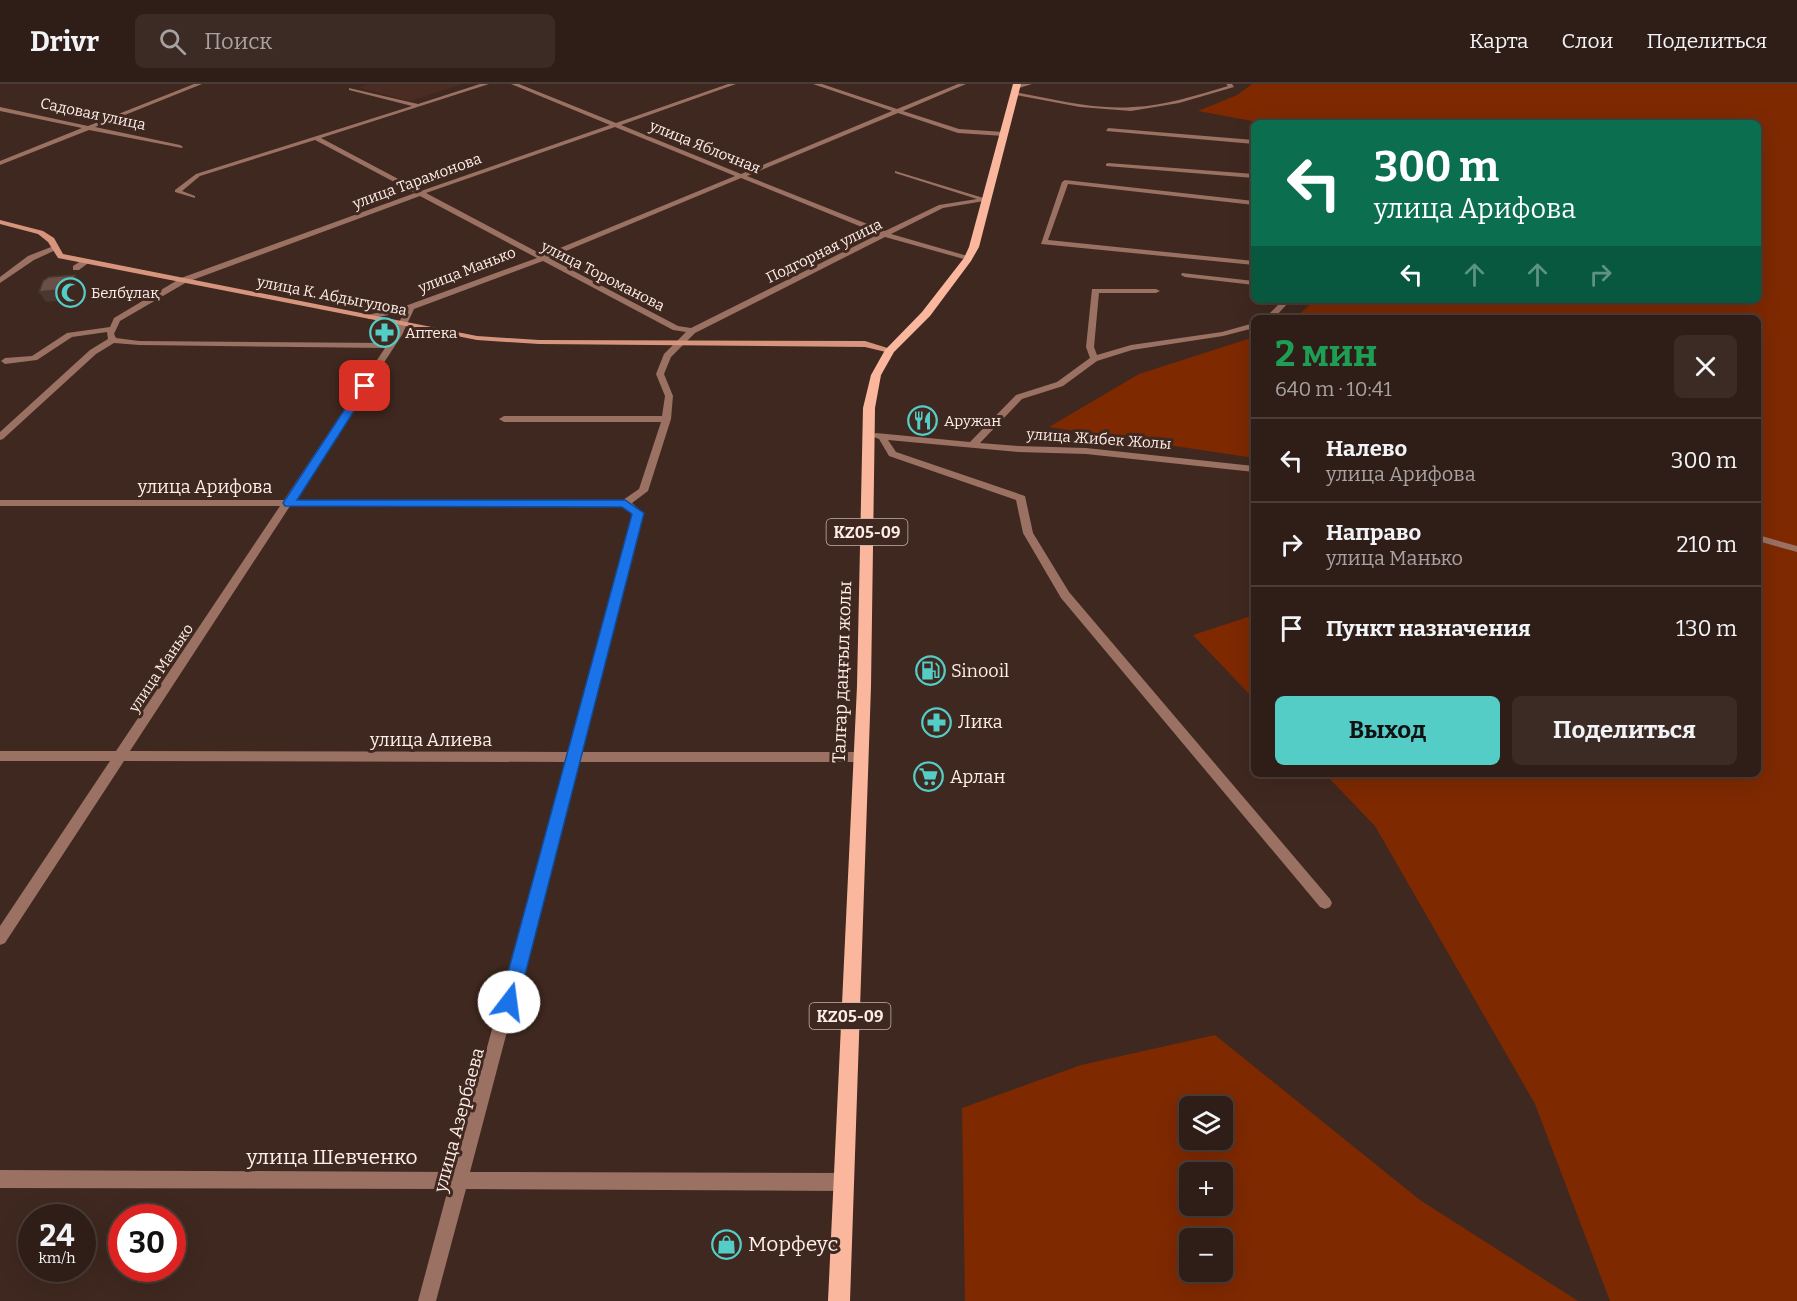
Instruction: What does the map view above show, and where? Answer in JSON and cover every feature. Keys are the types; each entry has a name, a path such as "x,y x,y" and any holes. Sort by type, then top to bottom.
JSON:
{"main road":[{"name":"Талғар даңғыл жолы","path":"838,1301 875,436 872,388 890,350 926,314 968,259 987,200 1016,88"}],"street":[{"path":"0,163 199,84"},
{"path":"193,197 177,191 198,175 486,84"},
{"name":"улица Яблочная","path":"514,84 887,235 968,259"},
{"name":"улица Тарамонова","path":"111,328 117,320 184,280 421,193 733,84"},
{"path":"816,84 966,133 1004,134"},
{"path":"829,88 840,84"},
{"name":"улица Манько","path":"0,938 289,503 404,324 411,307 540,259 963,84"},
{"path":"1016,88 1029,84"},
{"path":"1016,88 1079,104 1145,109 1231,87 1229,84"},
{"path":"351,88 417,105"},
{"name":"Садовая улица","path":"0,109 180,147"},
{"path":"1108,130 1251,142"},
{"name":"улица Тороманова","path":"314,137 540,259 676,328 692,331"},
{"path":"1108,165 1251,176"},
{"path":"897,172 987,200"},
{"path":"1251,203 1065,182 1044,242 1251,263"},
{"name":"Подгорная улица","path":"679,343 692,331 947,204 987,200"},
{"name":"улица К. Абдыгулова","path":"0,222 41,232 51,240 54,249 61,256 477,338 538,342 865,344 890,350"},
{"path":"0,281 31,258 54,249"},
{"path":"76,268 87,261"},
{"path":"1185,275 1251,284"},
{"path":"1094,359 1090,346 1095,291 1156,291"},
{"path":"1272,315 1284,303"},
{"path":"371,317 411,307"},
{"path":"972,445 1019,397 1060,384 1094,359 1131,348 1223,334 1251,326"},
{"path":"5,361 34,358 70,335 111,328 110,334 113,340"},
{"path":"0,437 93,352 113,340 139,343 390,346"},
{"path":"625,503 643,491 666,419 669,396 660,374 667,356 679,343"},
{"path":"504,419 666,419"},
{"path":"875,436 892,454 1021,498 1028,533 1065,595 1325,903"},
{"name":"улица Жибек Жолы","path":"875,436 972,445 1086,451 1251,469"},
{"name":"улица Арифова","path":"0,503 625,503"},
{"name":"улица Азербаева","path":"427,1301 638,513 625,503"},
{"path":"1761,539 1797,549"},
{"name":"улица Алиева","path":"0,756 861,757"},
{"name":"улица Шевченко","path":"0,1179 843,1182"}],"shaded area":[{"path":"368,84 463,84 410,101 360,88"},
{"path":"1252,84 1797,84 1797,1301 1610,1301 1535,1104 1375,826 1328,777 1761,777 1761,315 1298,315 1312,303 1761,303 1761,120 1251,121 1198,111 1237,95"},
{"path":"1251,338 1251,458 1049,427 1139,374"},
{"path":"1251,616 1251,696 1193,635"},
{"path":"1215,1035 1420,1200 1578,1301 965,1301 962,1108 1081,1065"}],"building":[{"path":"75,275 72,286 66,289 39,292 43,281 49,277"}],"place":[{"name":"Белбұлақ","path":"70,293"},
{"name":"Аптека","path":"384,333"},
{"name":"Аружан","path":"923,421"},
{"name":"Sinooil","path":"930,671"},
{"name":"Лика","path":"937,722"},
{"name":"Арлан","path":"929,777"},
{"name":"Морфеус","path":"727,1244"}],"route":[{"path":"365,386 289,503 625,503 638,513 509,1002"}]}
